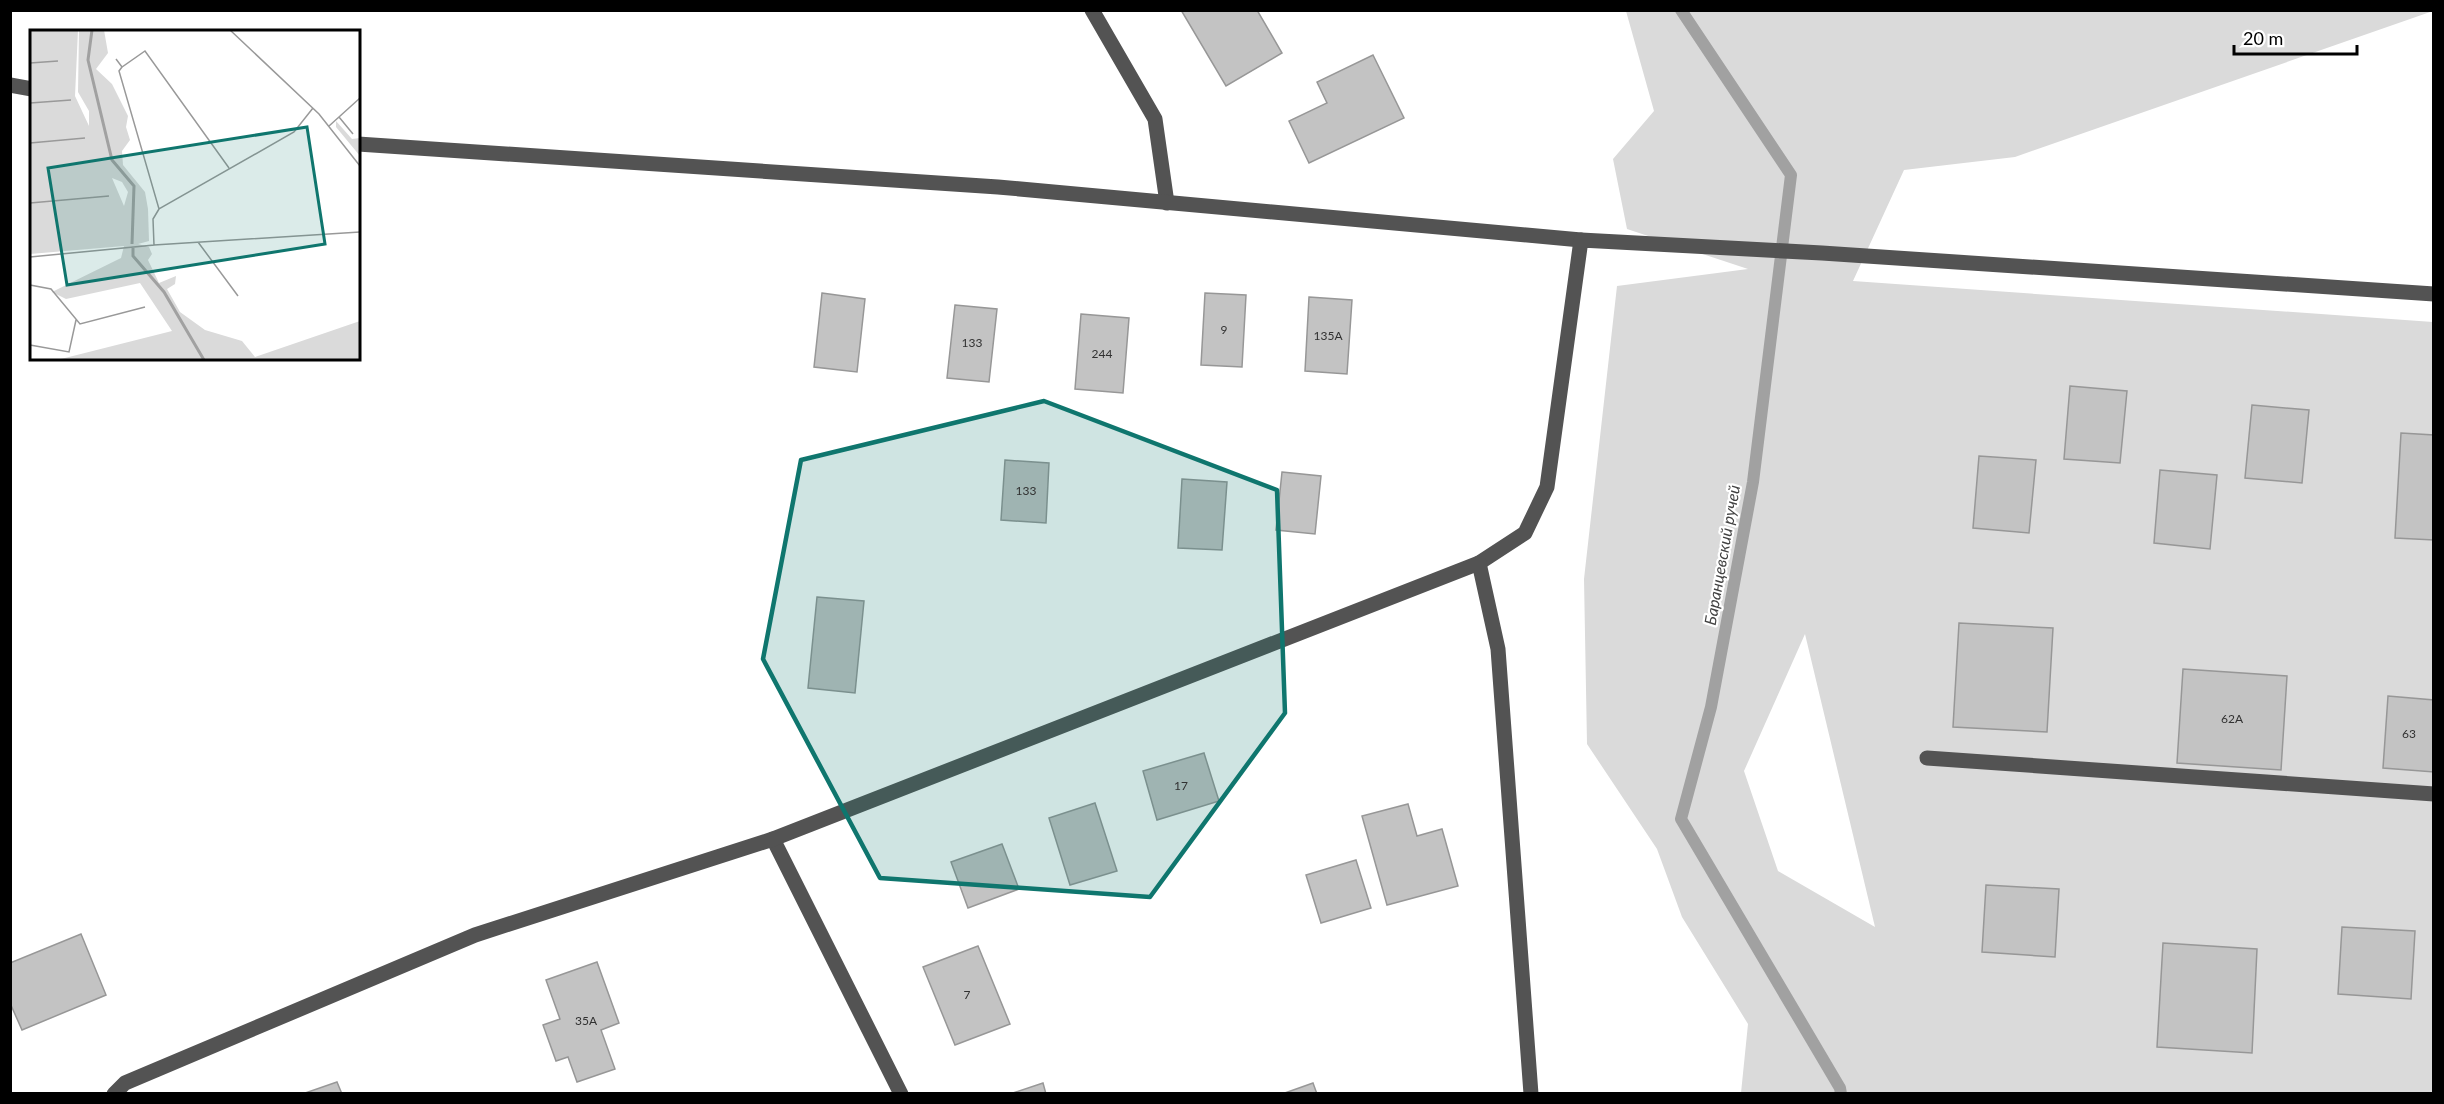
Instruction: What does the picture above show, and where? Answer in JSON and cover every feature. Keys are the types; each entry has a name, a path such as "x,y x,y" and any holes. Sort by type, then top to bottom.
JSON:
{"lane":[{"path":"1092,10 1155,119 1167,203"},
{"path":"10,85 30,89"},
{"path":"360,144 987,186 1581,240 2433,294"},
{"path":"114,1094 125,1083 475,934 773,839 1479,563 1525,533 1547,487 1581,240"},
{"path":"1479,563 1498,649 1531,1094"},
{"path":"1927,758 2433,794"},
{"path":"773,839 901,1094"}],"highlighted area":[{"path":"1044,401 1277,490 1285,713 1150,897 880,878 763,659 801,460"}],"shaded area":[{"path":"1626,11 2433,11 2015,157 1904,170 1853,281 2433,322 2433,1093 1741,1093 1748,1024 1682,917 1657,849 1587,744 1584,579 1617,286 1748,269 1627,229 1613,159 1654,111","holes":["1805,634 1875,927 1778,871 1744,771"]}],"building":[{"path":"1181,10 1257,10 1282,53 1226,86"},
{"path":"1373,55 1404,118 1309,163 1289,121 1327,103 1317,82"},
{"path":"822,293 865,299 857,372 814,367"},
{"path":"1205,293 1246,295 1242,367 1201,365"},
{"path":"1309,297 1352,300 1347,374 1305,371"},
{"path":"955,305 997,309 989,382 947,378"},
{"path":"1081,314 1129,318 1123,393 1075,389"},
{"path":"2070,386 2127,391 2120,463 2064,459"},
{"path":"2252,405 2309,410 2302,483 2245,478"},
{"path":"2401,433 2434,435 2434,540 2395,538"},
{"path":"1979,456 2036,460 2029,533 1973,528"},
{"path":"1005,460 1049,463 1046,523 1001,520"},
{"path":"2160,470 2217,475 2210,549 2154,543"},
{"path":"1282,472 1321,476 1315,534 1276,530"},
{"path":"1182,479 1227,482 1222,550 1178,548"},
{"path":"817,597 864,601 855,693 808,688"},
{"path":"1959,623 2053,628 2047,732 1953,727"},
{"path":"2183,669 2287,676 2281,770 2177,763"},
{"path":"2388,696 2434,700 2434,772 2383,768"},
{"path":"1204,753 1219,801 1157,820 1143,771"},
{"path":"1095,803 1117,871 1070,885 1049,818"},
{"path":"1408,804 1417,836 1442,829 1458,886 1387,905 1362,816"},
{"path":"1002,844 1019,889 968,908 951,862"},
{"path":"1356,860 1371,908 1321,923 1306,875"},
{"path":"1986,885 2059,889 2055,957 1982,952"},
{"path":"2342,927 2415,931 2411,999 2338,994"},
{"path":"81,934 106,995 22,1030 10,1003 10,963"},
{"path":"2163,943 2257,949 2252,1053 2157,1047"},
{"path":"978,946 1010,1024 955,1045 923,967"},
{"path":"597,962 619,1023 601,1030 615,1069 577,1082 568,1057 556,1061 543,1025 560,1019 546,980"},
{"path":"337,1082 342,1094 305,1093"},
{"path":"1043,1083 1046,1094 1010,1094"},
{"path":"1313,1083 1317,1094 1282,1094"}],"waterway":[{"name":"Баранцевский ручей","path":"1681,10 1791,175 1753,482 1711,707 1681,819 1840,1088 1841,1094"}]}
